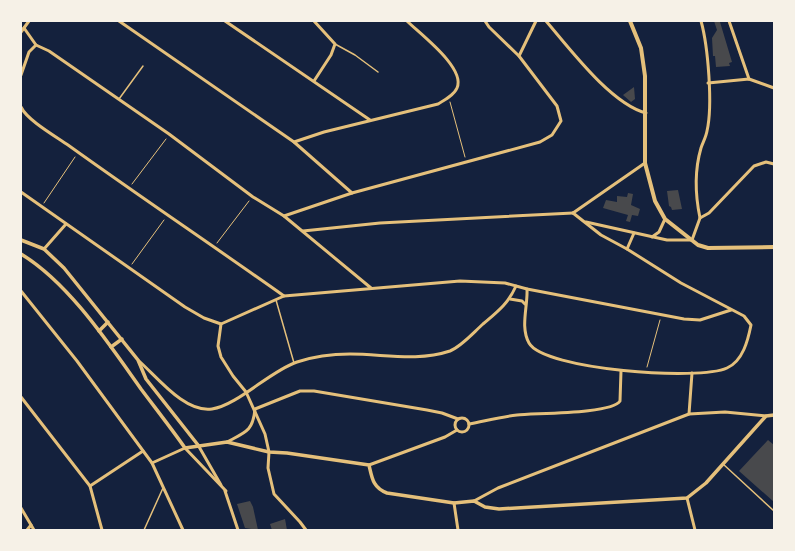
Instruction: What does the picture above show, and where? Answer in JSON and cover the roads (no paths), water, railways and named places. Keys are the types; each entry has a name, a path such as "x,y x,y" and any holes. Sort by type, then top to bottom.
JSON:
{"main road":[{"path":"630,21 641,48 645,76 646,113 644,163 655,201 665,220 698,245 708,248 774,247"}],"street":[{"path":"21,32 29,21"},
{"path":"119,21 294,142 352,193"},
{"path":"225,21 370,120"},
{"path":"314,21 335,44 331,55 314,81"},
{"path":"294,142 370,120 438,104 449,97 457,89 459,81 452,64 407,21"},
{"path":"284,216 352,193 540,142 552,135 561,121 557,106 519,56 485,21"},
{"path":"519,56 536,21"},
{"path":"546,21 579,60 622,102 638,111 646,113"},
{"path":"584,222 667,240 692,240 700,218 695,194 696,179 701,149 707,131 709,114 704,31 701,21"},
{"path":"729,21 749,80"},
{"path":"24,28 36,46 49,51 169,134 253,197 284,216 372,289"},
{"path":"21,75 29,52 36,46"},
{"path":"708,83 749,80 774,88"},
{"path":"21,107 23,112 78,153 168,214 284,296"},
{"path":"700,218 709,213 754,166 766,162 774,164"},
{"path":"303,231 394,222 573,213 644,163"},
{"path":"21,192 129,268 204,318 221,324 284,296 460,281 491,281 661,315 700,320 731,310"},
{"path":"528,289 525,304 526,332 530,344 537,351 561,360 621,371 692,373 716,372 728,368 737,361 744,351 751,325 744,316 681,283 627,249 601,235 573,213"},
{"path":"652,237 658,232 665,220"},
{"path":"44,249 66,224"},
{"path":"627,249 634,233"},
{"path":"21,240 44,249 64,268 138,360 183,402 195,408 212,409 230,402 294,363 316,356 351,354 400,357 422,356 451,350 464,341 510,299 516,286"},
{"path":"21,254 33,261 48,274 99,331 185,448 226,491"},
{"path":"21,291 77,361 152,463 164,486 183,530"},
{"path":"510,299 522,301 525,304"},
{"path":"99,331 108,322"},
{"path":"221,324 218,346 221,357 233,376 246,392 255,408 269,452 268,468 274,494 306,530"},
{"path":"111,348 122,339"},
{"path":"138,360 146,379 198,445 226,491 238,530"},
{"path":"469,424 517,415 591,411 614,406 620,401 621,371"},
{"path":"690,414 692,373"},
{"path":"255,408 300,391 314,391 442,413 458,419 465,419 469,424"},
{"path":"21,397 90,486 102,530"},
{"path":"227,442 241,435 251,426 254,422 255,408"},
{"path":"369,465 374,483 380,490 454,503 474,501 498,488 690,414 725,412 766,416 774,415"},
{"path":"474,501 486,507 499,509 687,498 706,482 766,416"},
{"path":"457,430 456,422 458,419"},
{"path":"152,463 185,448 227,442 269,452 287,453 369,465 446,437 457,430 464,431 468,429 469,424"},
{"path":"90,486 143,450"},
{"path":"687,498 695,530"},
{"path":"454,503 458,530"},
{"path":"21,508 34,530"},
{"path":"27,530 31,525"}],"lane":[{"path":"335,44 355,55 378,72"},
{"path":"118,99 143,66"},
{"path":"276,300 294,363"},
{"path":"723,464 774,510"},
{"path":"144,530 164,486"}]}
